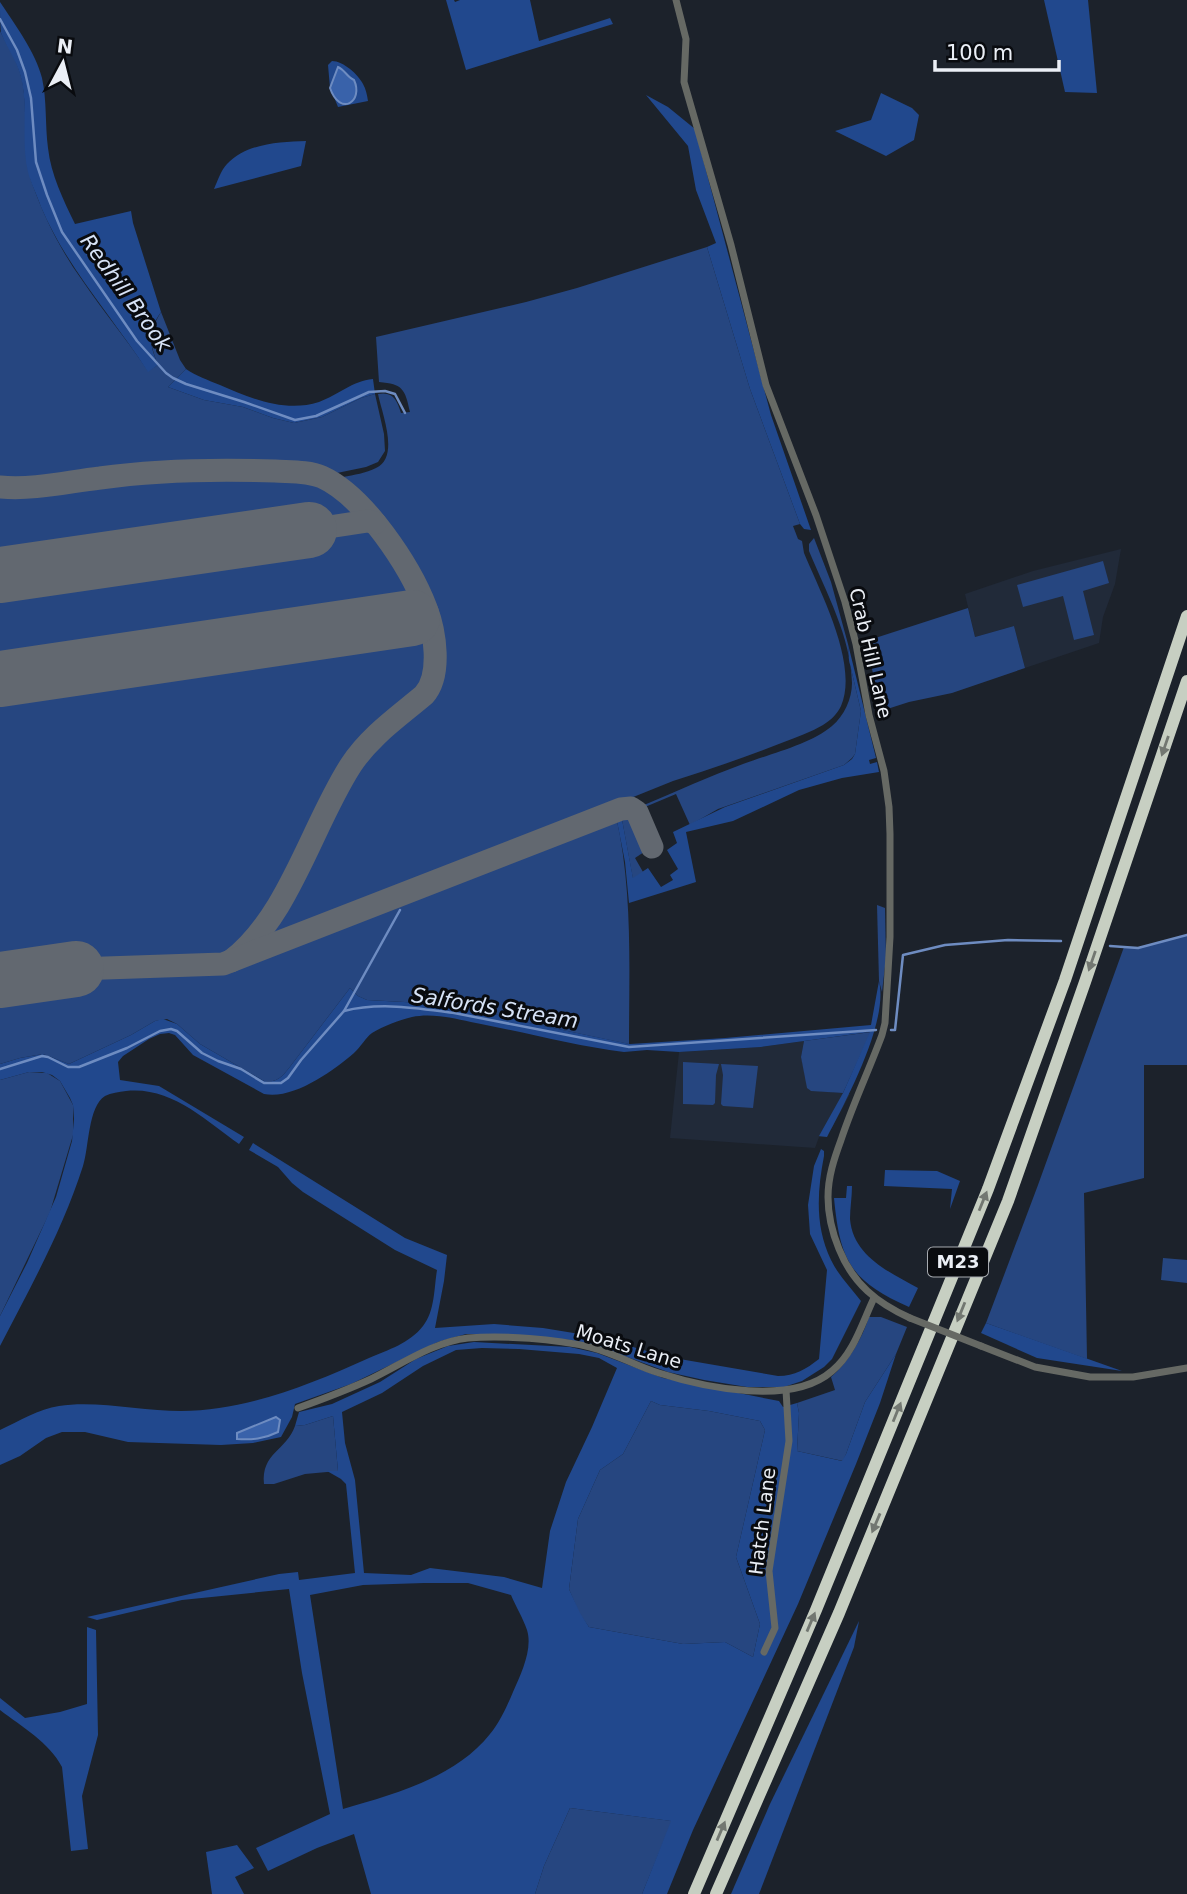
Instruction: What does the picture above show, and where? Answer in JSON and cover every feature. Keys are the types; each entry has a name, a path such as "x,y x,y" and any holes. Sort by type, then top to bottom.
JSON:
{"highway":[{"name":"M23","path":"694,1894 821,1598 988,1189 1065,980 1187,617"},
{"name":"M23","path":"716,1894 839,1613 1008,1201 1187,681"}],"street":[{"name":"Crab Hill Lane","path":"676,0 686,39 684,82 731,245 766,385 845,602 887,788 890,937 885,1023 830,1172 830,1221 841,1255 856,1280 886,1306 1035,1367 1090,1377 1133,1377 1187,1368"},
{"name":"Moats Lane","path":"298,1408 346,1390 422,1353 467,1338 566,1343 592,1348 680,1379 726,1388 767,1392 803,1388 815,1383 838,1366 856,1340 874,1298"},
{"name":"Hatch Lane","path":"764,1653 775,1628 769,1571 789,1441 786,1390"}],"shaded area":[{"path":"446,0 530,0 539,41 610,18 613,24 466,70"},
{"path":"1044,0 1088,0 1097,93 1065,92"},
{"path":"0,2 24,38 39,68 45,95 47,139 52,168 75,224 131,211 161,312 153,326 151,338 158,365 148,372 64,251 41,207 26,161 21,75 1,33"},
{"path":"0,31 22,80 29,173 43,211 74,269 148,371 158,365 151,338 161,312 186,369 168,387 204,400 243,407 294,423 322,417 375,394 385,451 378,462 337,473 311,468 263,466 172,467 122,470 34,483 0,482"},
{"path":"332,61 345,66 358,76 368,101 338,107 334,97 342,105 356,96 357,87 349,78 336,71 330,88 328,65"},
{"path":"338,67 354,80 356,95 350,103 339,102 330,88"},
{"path":"881,93 912,108 919,115 914,140 886,156 835,131 871,120"},
{"path":"646,95 668,107 695,129 771,415 811,530 804,529 800,524 750,389 707,247 716,243 696,190 688,146"},
{"path":"306,141 301,166 214,189 225,166 244,152 264,145"},
{"path":"707,247 750,389 800,524 793,526 798,539 802,541 804,553 835,628 845,670 841,706 834,717 814,730 673,781 278,940 268,939 268,930 288,898 357,766 387,732 428,700 439,679 440,635 430,603 384,524 341,482 343,477 376,468 387,455 388,434 378,394 391,395 401,413 410,412 402,389 393,384 379,382 376,337 526,302"},
{"path":"186,369 243,395 281,405 319,402 358,382 373,379 375,394 322,417 294,423 243,407 204,400 168,387"},
{"path":"292,476 321,482 366,522 403,572 420,608 426,626 429,655 425,685 368,735 330,790 270,908 247,939 227,957 216,960 127,962 88,960 0,972 0,493 29,494 124,480"},
{"path":"814,538 831,582 849,657 836,615 809,551 809,544"},
{"path":"1121,549 1115,584 1103,617 1099,643 1025,668 1014,626 975,637 965,594 1033,571"},
{"path":"1103,561 1109,583 1083,591 1094,635 1074,640 1063,596 1023,607 1017,585"},
{"path":"968,608 975,637 1014,626 1025,668 952,693 881,711 866,641"},
{"path":"848,644 876,758 869,760 870,764 877,762 879,772 842,778 799,790 733,821 686,832 696,882 629,903 625,862 616,816 621,814 633,878 648,868 661,887 673,880 670,875 678,869 667,850 677,843 673,832 725,807 844,765 852,759 861,711"},
{"path":"851,667 861,711 855,754 844,765 718,809 690,825 676,794 645,807 644,805 802,743 823,732 836,722 846,707 852,689"},
{"path":"627,813 644,852 635,858 643,872 633,879 621,814"},
{"path":"616,816 628,901 629,1044 459,1005 367,1000 350,988 286,1071 272,1081 264,1081 200,1044 167,1019 155,1021 69,1064 43,1054 0,1064 0,989 108,973 228,969 521,851"},
{"path":"877,905 885,908 886,958 882,992 879,981"},
{"path":"1187,935 1187,1065 1144,1065 1144,1178 1084,1193 1087,1359 986,1323 1124,947 1138,948"},
{"path":"879,981 878,1017 872,1038 827,1137 819,1136 843,1093 870,1032 761,1047 624,1052 429,1015 412,1017 376,1030 335,1068 300,1088 275,1095 264,1094 193,1055 175,1035 160,1034 123,1056 118,1062 120,1080 159,1086 244,1137 239,1144 200,1115 173,1099 158,1094 126,1091 112,1093 99,1101 92,1118 83,1166 66,1213 0,1346 0,1316 56,1197 72,1141 74,1119 70,1098 60,1081 52,1075 29,1072 0,1080 0,1064 43,1054 69,1064 163,1019 177,1024 200,1044 264,1081 272,1081 286,1071 350,988 367,1000 459,1005 630,1044 871,1025"},
{"path":"871,1032 843,1093 811,1091 807,1088 801,1057 804,1041"},
{"path":"804,1041 801,1057 809,1090 850,1094 827,1137 819,1137 815,1148 670,1138 679,1052 761,1047"},
{"path":"683,1062 719,1064 713,1105 683,1104"},
{"path":"721,1064 758,1066 753,1108 721,1104"},
{"path":"29,1072 47,1073 60,1081 73,1105 73,1135 50,1212 0,1316 0,1080"},
{"path":"253,1143 405,1238 447,1255 435,1328 494,1324 543,1328 598,1337 668,1357 778,1376 800,1371 819,1359 827,1270 810,1234 808,1205 814,1166 821,1149 824,1151 819,1196 822,1235 834,1266 861,1301 832,1359 802,1381 784,1387 747,1387 704,1380 668,1372 597,1346 570,1340 466,1334 438,1342 351,1384 295,1404 292,1417 281,1437 253,1443 221,1445 128,1442 85,1432 62,1432 46,1438 20,1456 0,1465 0,1430 44,1410 88,1404 166,1411 206,1410 254,1401 324,1378 391,1349 412,1337 423,1326 432,1306 437,1270 395,1250 303,1192 278,1167 249,1150"},
{"path":"885,1170 937,1171 960,1181 950,1209 952,1189 884,1186"},
{"path":"847,1186 852,1186 850,1219 858,1243 874,1261 918,1288 909,1307 873,1288 852,1266 845,1253 834,1198 846,1198"},
{"path":"1163,1258 1187,1260 1187,1283 1161,1280"},
{"path":"869,1317 881,1317 907,1327 896,1354 865,1402 843,1461 797,1451 797,1403 835,1390 831,1377 854,1349"},
{"path":"986,1323 1122,1371 1037,1358 981,1333"},
{"path":"474,1342 570,1347 597,1353 663,1378 779,1401 783,1407 797,1403 797,1451 842,1461 865,1402 896,1354 880,1403 798,1604 693,1830 667,1894 642,1894 671,1821 570,1808 544,1866 535,1894 371,1894 354,1834 268,1871 256,1848 330,1814 302,1673 289,1589 182,1600 97,1620 87,1617 279,1574 298,1572 299,1580 355,1573 346,1484 327,1471 338,1471 333,1416 295,1426 299,1412 332,1404 380,1382 416,1359 448,1346","holes":["482,1348 579,1354 599,1358 617,1368 566,1482 550,1531 542,1588 504,1577 430,1568 411,1575 364,1573 355,1480 345,1443 342,1412 382,1393 423,1366 456,1350","651,1401 660,1405 760,1421 765,1430 736,1557 760,1624 753,1657 725,1642 683,1644 589,1627 580,1613 569,1589 578,1519 600,1470 623,1454","468,1583 511,1595 527,1630 528,1645 523,1669 503,1714 476,1749 442,1773 403,1790 343,1809 310,1595 363,1585"]},
{"path":"651,1401 660,1405 760,1421 765,1430 736,1557 760,1624 753,1657 725,1642 683,1644 589,1627 579,1613 569,1589 578,1519 600,1470 623,1454"},
{"path":"333,1416 338,1471 305,1474 274,1484 264,1484 266,1465 295,1426"},
{"path":"276,1417 280,1420 278,1432 258,1439 237,1439 237,1433"},
{"path":"859,1621 854,1647 759,1894 731,1894 770,1804"},
{"path":"87,1627 96,1630 98,1735 82,1796 88,1849 71,1851 62,1767 42,1742 0,1710 0,1698 25,1718 87,1704"},
{"path":"570,1808 672,1821 642,1894 535,1894 544,1866"},
{"path":"237,1845 254,1868 235,1877 244,1894 212,1894 206,1852"}],"waterway":[{"name":"Redhill Brook","path":"0,19 17,50 25,72 31,98 36,162 62,232 137,341 166,373 186,384 295,420 316,416 369,392 385,391 395,394 405,413"},
{"name":"Salfords Stream","path":"0,1069 42,1056 68,1067 79,1067 127,1048 160,1031 171,1029 202,1053 218,1061 241,1069 264,1083 281,1083 344,1011 400,910"},
{"name":"Salfords Stream","path":"1110,946 1138,948 1187,935"},
{"name":"Salfords Stream","path":"891,1030 895,1030 903,955 945,945 1008,940 1061,941"},
{"name":"Redhill Brook","path":"454,1012 455,1001"},
{"name":"Salfords Stream","path":"344,1011 385,1006 427,1009 629,1047 876,1030"}],"taxiway":[{"path":"0,487 38,487 122,475 187,471 275,471 317,475 338,486 369,516 397,553 419,591 434,640 435,665 430,686 424,695 385,727 351,765 269,920 231,961"},
{"path":"309,530 368,521 375,523"},
{"path":"76,969 223,964 621,809 631,808 637,812 652,847"}],"runway":[{"path":"0,575 309,530"},
{"path":"0,679 412,618"},
{"path":"0,980 76,969"}]}
